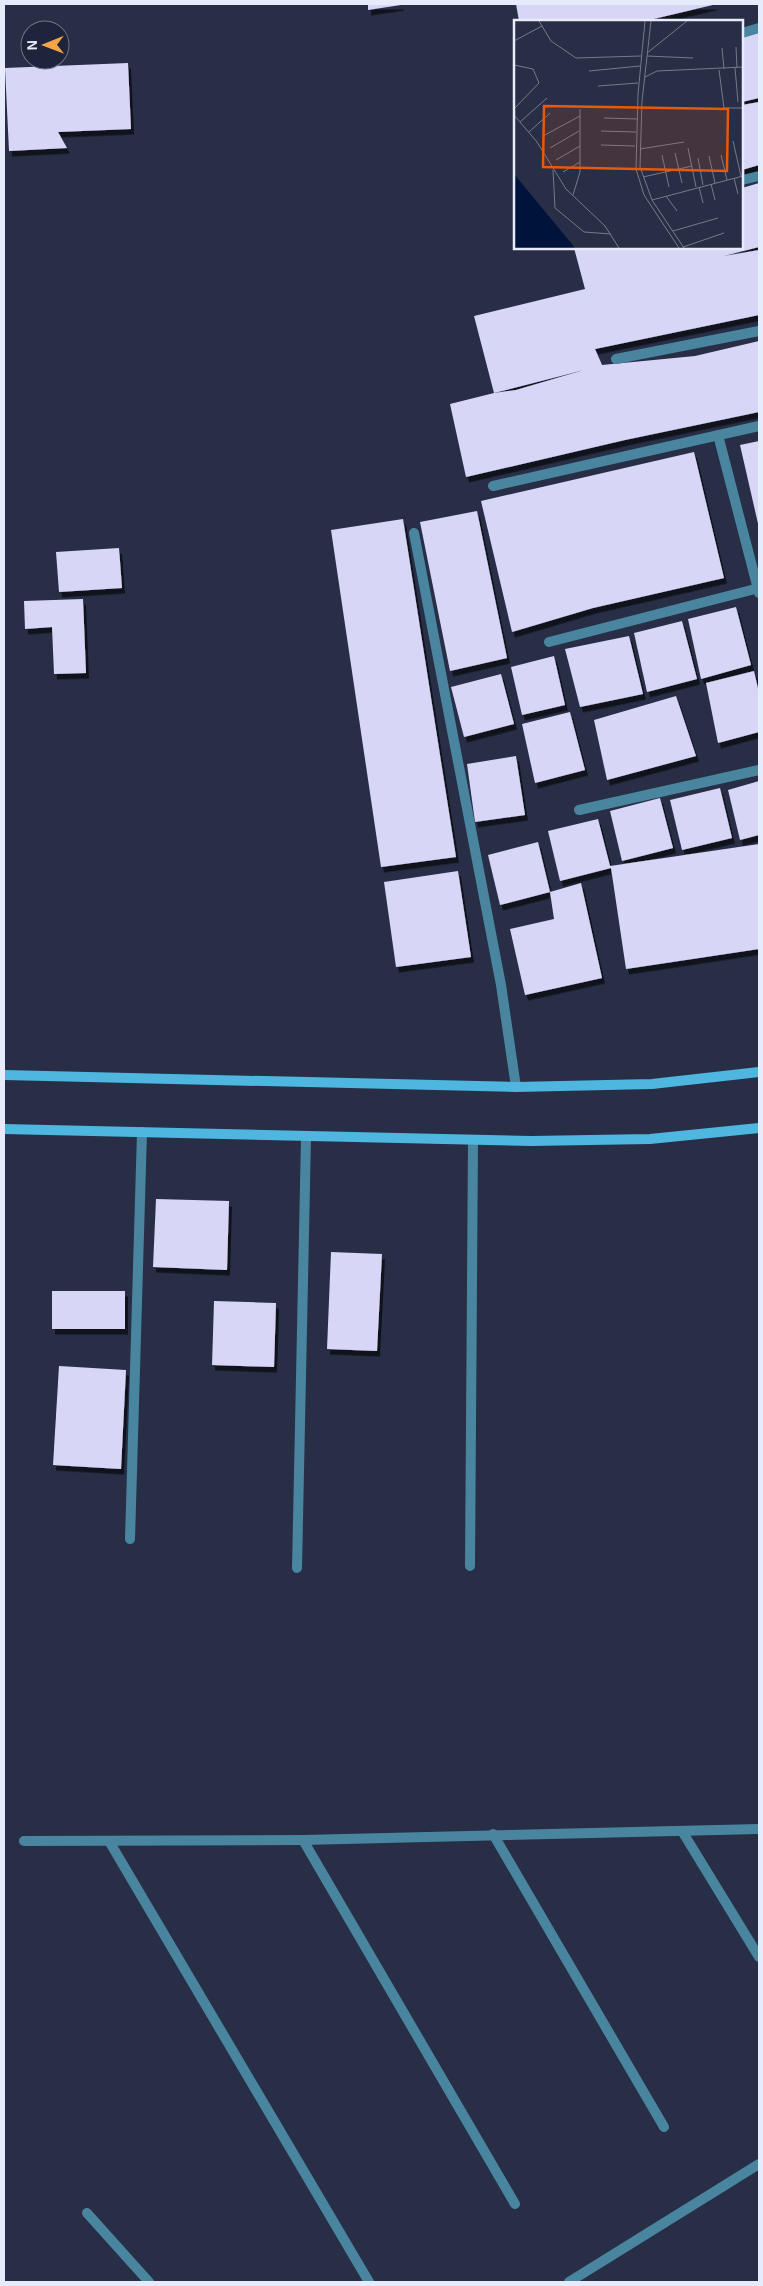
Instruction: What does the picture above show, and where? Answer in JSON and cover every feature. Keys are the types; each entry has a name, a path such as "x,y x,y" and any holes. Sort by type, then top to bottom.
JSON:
{"main road":[{"path":"4,1075 516,1087 652,1084 759,1072"},
{"path":"4,1129 531,1141 650,1139 759,1128"}],"street":[{"path":"743,32 759,28"},
{"path":"743,180 759,176"},
{"path":"616,358 759,331"},
{"path":"493,486 759,426"},
{"path":"549,642 759,590 718,435"},
{"path":"414,533 501,985 516,1087"},
{"path":"579,810 759,770"},
{"path":"130,1539 142,1132"},
{"path":"297,1568 306,1136"},
{"path":"470,1566 473,1140"},
{"path":"24,1842 303,1840 759,1829"},
{"path":"682,1831 759,1957"},
{"path":"493,1834 664,2127"},
{"path":"110,1840 369,2282"},
{"path":"303,1840 515,2204"},
{"path":"569,2282 759,2164"},
{"path":"87,2213 150,2282"}],"building":[{"path":"368,4 401,4 401,5 368,10"},
{"path":"516,4 717,4 649,20 519,20"},
{"path":"759,32 759,98 743,102 743,37"},
{"path":"128,63 131,129 58,132 67,148 9,151 5,68 20,67 20,70 70,70 70,65"},
{"path":"759,102 759,165 743,170 743,105"},
{"path":"759,183 759,247 724,256 759,250 759,315 595,349 602,365 695,356 759,341 759,412 625,440 466,477 450,404 494,393 474,316 585,289 574,249 743,249 743,188","holes":["584,370 516,390 494,393"]},
{"path":"759,441 759,528 740,445"},
{"path":"694,452 724,578 593,608 512,632 481,501"},
{"path":"477,511 507,658 450,671 420,522"},
{"path":"403,519 456,857 381,867 331,530"},
{"path":"119,548 122,588 59,592 56,552"},
{"path":"83,599 86,673 54,674 52,627 25,629 24,601"},
{"path":"736,607 751,665 701,679 688,619"},
{"path":"682,621 697,679 647,692 634,633"},
{"path":"629,636 643,694 580,707 565,649"},
{"path":"554,656 565,705 522,715 511,667"},
{"path":"754,671 759,693 759,732 718,743 706,683"},
{"path":"501,674 514,724 464,737 451,687"},
{"path":"676,696 696,756 607,780 594,720"},
{"path":"570,712 585,770 535,783 522,724"},
{"path":"516,756 525,815 475,822 467,764"},
{"path":"759,781 759,835 740,840 728,790"},
{"path":"720,788 732,838 682,850 670,800"},
{"path":"660,798 673,848 622,861 610,811"},
{"path":"598,819 610,866 759,844 759,949 626,969 611,868 560,881 548,831"},
{"path":"538,842 550,892 500,905 488,855"},
{"path":"458,871 471,957 396,967 384,882"},
{"path":"581,883 602,978 525,995 510,929 554,919 550,892"},
{"path":"156,1199 229,1201 227,1270 153,1267"},
{"path":"331,1252 382,1254 377,1351 327,1349"},
{"path":"52,1291 125,1291 125,1329 52,1329"},
{"path":"214,1301 276,1303 274,1367 212,1365"},
{"path":"59,1366 126,1370 121,1469 53,1465"}]}
